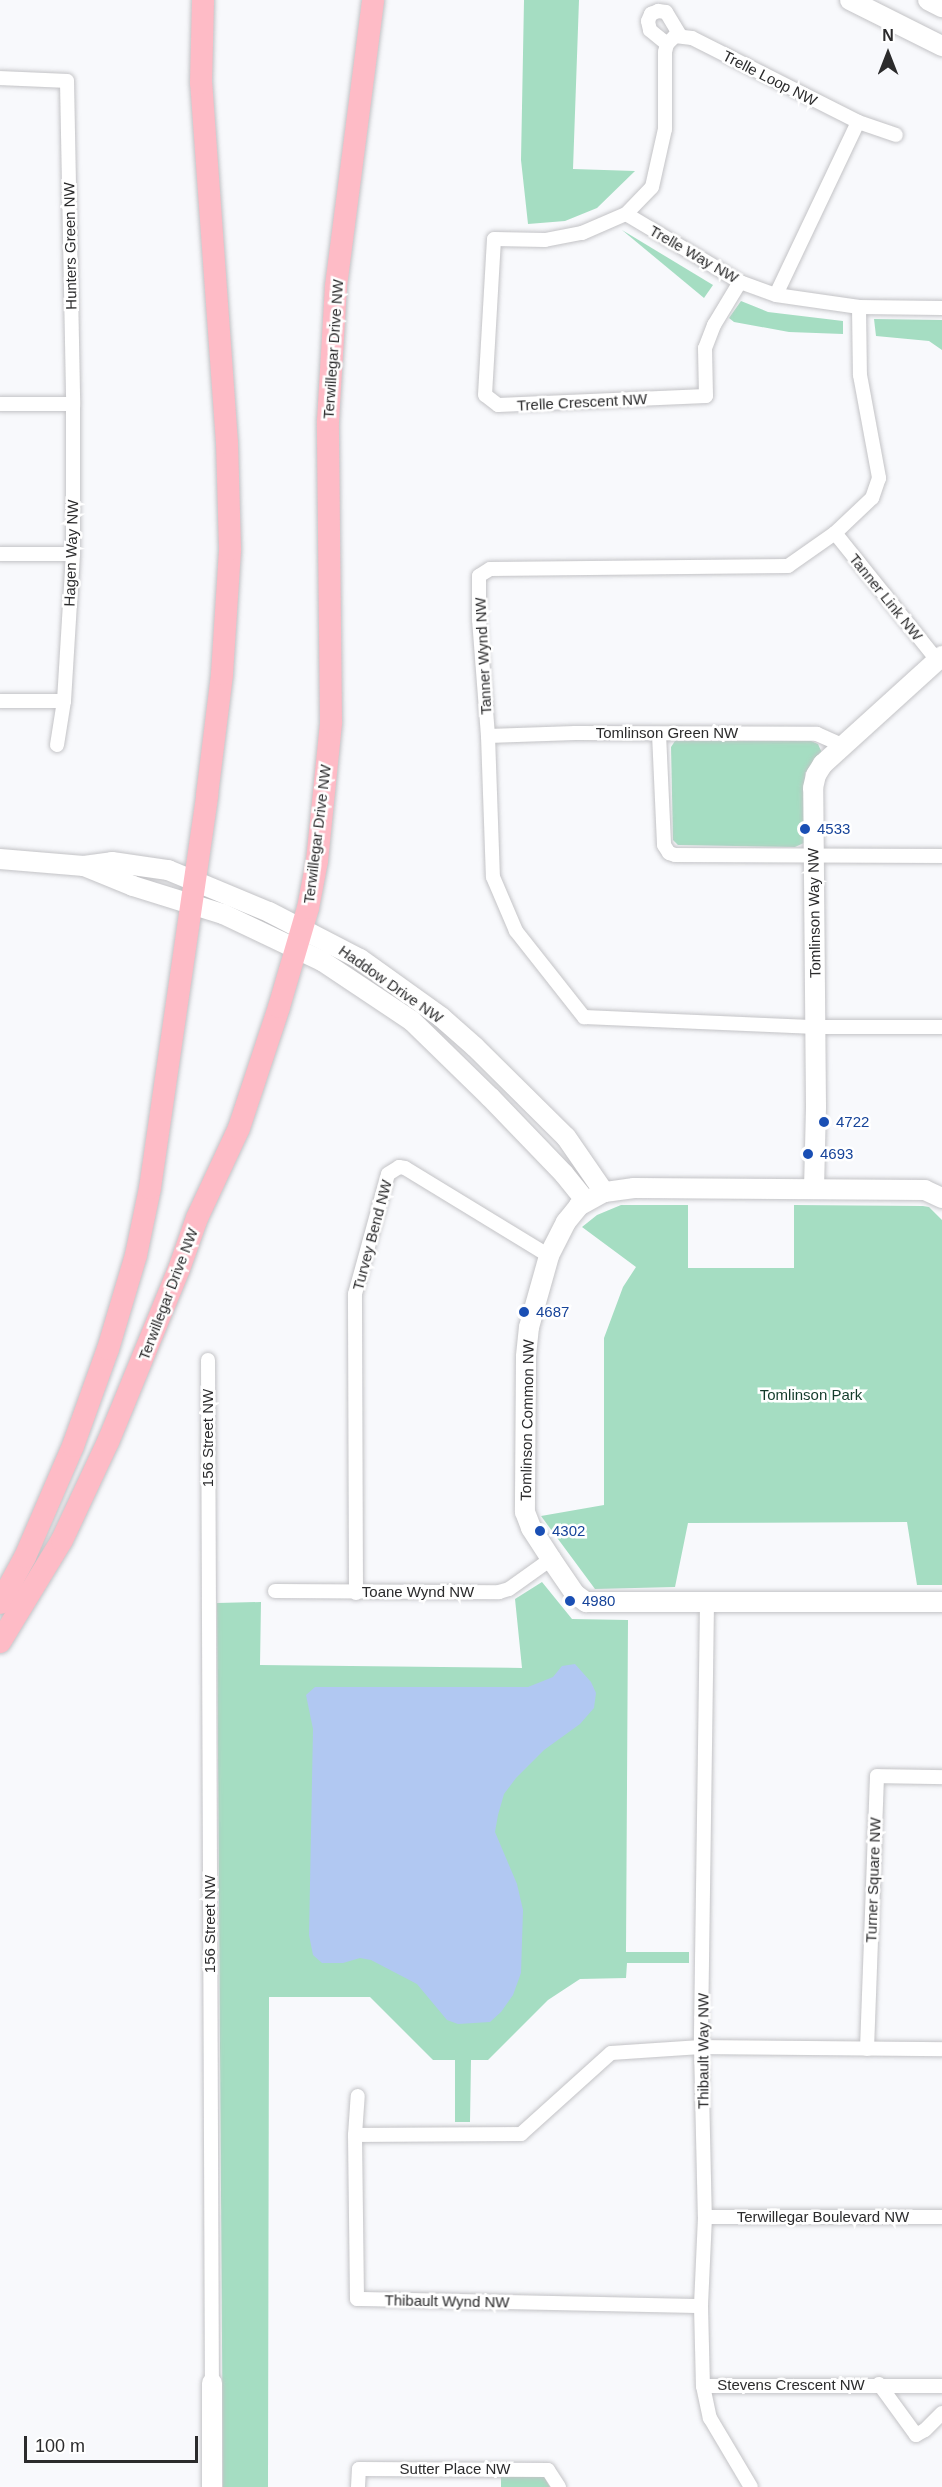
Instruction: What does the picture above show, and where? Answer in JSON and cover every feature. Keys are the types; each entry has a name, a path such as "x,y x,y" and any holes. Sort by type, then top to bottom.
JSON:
{"main road":[{"path":"0,1603 25,1557 73,1446 108,1349 136,1255 150,1188 176,994 196,881 222,674 230,549 227,443 201,83 203,0"},
{"name":"Terwillegar Drive NW","path":"0,1642 62,1540 112,1433 179,1269 197,1218 239,1128 300,938 317,861 331,722 328,421 336,286 373,0"}],"street":[{"path":"850,0 942,46"},
{"path":"928,0 942,7"},
{"name":"Trelle Loop NW","path":"667,44 650,30 648,21 651,14 658,10 666,12 680,35 858,122 896,135"},
{"path":"898,24 942,41"},
{"path":"626,214 652,187 665,129 667,44 680,35"},
{"name":"Hunters Green NW","path":"0,78 67,81 73,404"},
{"path":"776,295 858,122"},
{"name":"Trelle Crescent NW","path":"626,214 582,233 545,240 494,239 485,395 498,405 706,396 705,348 714,325 740,282"},
{"name":"Trelle Way NW","path":"626,214 740,282 776,295 859,307 942,308"},
{"name":"Tanner Wynd NW","path":"859,307 860,375 879,478 872,498 835,533 788,566 490,570 479,576 479,619 488,736 494,877 516,931 581,1015 816,1027 942,1028"},
{"path":"0,404 73,404"},
{"name":"Hagen Way NW","path":"57,745 64,701 73,554 73,404"},
{"name":"Tanner Link NW","path":"835,533 940,658"},
{"path":"0,554 73,554"},
{"name":"Tomlinson Way NW","path":"814,1189 816,1027 813,788 816,775 823,764 940,658"},
{"path":"0,701 64,701"},
{"name":"Tomlinson Green NW","path":"488,736 575,733 817,734 844,746"},
{"path":"659,734 664,845 669,853 675,855 942,856"},
{"name":"Haddow Drive NW","path":"0,859 84,866 112,862 148,867 196,881 300,938 377,971 449,1025 566,1137 604,1192"},
{"name":"Haddow Drive NW","path":"84,866 133,886 300,938 412,1021 490,1097 564,1174 586,1201"},
{"name":"Turvey Bend NW","path":"356,1593 354,1303 388,1174 399,1167 405,1168 549,1256"},
{"name":"Tomlinson Common NW","path":"942,1198 925,1191 634,1188 604,1192 586,1201 566,1222 549,1256 529,1327 526,1357 525,1512 531,1528 551,1559 575,1594 586,1602 707,1604 942,1602"},
{"name":"156 Street NW","path":"208,1360 212,2487"},
{"name":"Toane Wynd NW","path":"275,1591 498,1592 509,1589 551,1559"},
{"name":"Thibault Way NW","path":"707,1604 701,2048 705,2217 701,2306 703,2386 710,2418 748,2486"},
{"name":"Turner Square NW","path":"867,2049 876,1776 942,1777"},
{"path":"355,2135 515,2136 530,2128 611,2053 701,2048 942,2049"},
{"name":"Thibault Wynd NW","path":"358,2096 355,2135 357,2299 701,2306"},
{"name":"Terwillegar Boulevard NW","path":"705,2217 942,2217"},
{"name":"Stevens Crescent NW","path":"703,2386 879,2384 942,2386"},
{"name":"Stevens Crescent NW","path":"879,2384 912,2433 916,2435 925,2430 942,2413"},
{"name":"Sutter Place NW","path":"358,2487 359,2469 548,2470 559,2487"}],"green space":[{"path":"524,0 579,0 573,169 635,171 597,208 565,221 528,224 521,160"},
{"path":"622,230 713,285 704,298"},
{"path":"741,301 768,312 843,321 843,334 789,332 734,322 729,318"},
{"path":"874,319 942,320 942,350 929,341 876,336"},
{"path":"675,741 811,741 818,744 822,753 805,773 804,843 795,847 678,845 673,840 671,747"},
{"name":"Tomlinson Park","path":"621,1205 688,1205 688,1268 794,1268 794,1205 923,1206 929,1207 942,1220 942,1585 917,1585 907,1522 688,1523 675,1587 595,1589 541,1516 604,1505 604,1338 623,1287 636,1267 582,1227 597,1215"},
{"path":"542,1582 572,1619 628,1620 626,1952 689,1952 689,1963 627,1963 626,1978 580,1979 548,2000 488,2060 471,2060 470,2122 455,2122 455,2060 433,2060 370,1997 269,1997 268,2487 223,2487 217,1603 261,1602 260,1665 522,1668 515,1599"},
{"path":"501,2475 543,2475 550,2487 501,2487"}],"water":[{"path":"575,1664 591,1682 596,1693 594,1708 580,1724 544,1750 516,1778 504,1794 498,1815 495,1832 517,1884 523,1910 521,1973 513,1995 501,2012 490,2022 458,2024 447,2020 417,1984 371,1960 360,1958 343,1963 322,1963 313,1955 309,1935 313,1729 306,1695 315,1687 528,1687 553,1677 562,1666"}],"place":[{"name":"4533","path":"805,829"},
{"name":"4722","path":"824,1122"},
{"name":"4693","path":"808,1154"},
{"name":"4687","path":"524,1312"},
{"name":"4302","path":"540,1531"},
{"name":"4980","path":"570,1601"}]}
